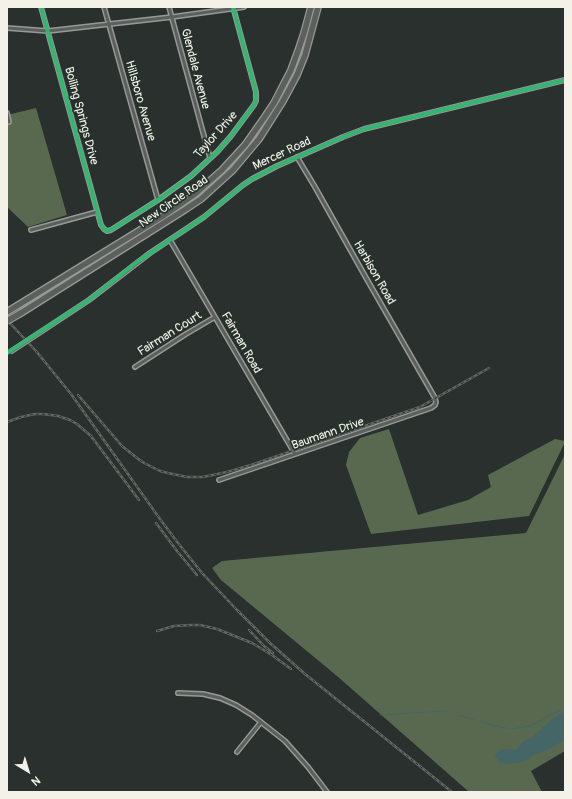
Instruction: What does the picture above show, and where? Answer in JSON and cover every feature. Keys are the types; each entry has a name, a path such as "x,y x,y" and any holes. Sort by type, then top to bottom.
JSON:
{"highway":[{"name":"New Circle Road","path":"7,312 163,216 195,194 227,164 245,145 283,87 291,70 304,33 311,7"},
{"name":"New Circle Road","path":"7,321 186,209 212,190 233,170 259,139 283,101 297,75 305,55 318,7"}],"street":[{"name":"Boiling Springs Drive","path":"41,7 97,212 101,225 105,230"},
{"name":"Hillsboro Avenue","path":"104,7 158,200"},
{"name":"Glendale Avenue","path":"169,7 210,158"},
{"path":"7,28 48,31 244,7"},
{"name":"Taylor Drive","path":"105,230 111,230 158,200 191,176 231,136 256,101 256,92 233,8"},
{"name":"Mercer Road","path":"8,352 89,300 137,262 204,217 252,179 297,157 364,129 565,80"},
{"path":"7,113 9,122"},
{"name":"Harbison Road","path":"297,157 435,398"},
{"path":"31,230 97,212"},
{"name":"Fairman Road","path":"170,240 295,454"},
{"name":"Fairman Court","path":"135,367 215,317"},
{"name":"Baumann Drive","path":"219,480 431,408 436,402 435,398"},
{"path":"178,693 203,694 220,698 244,709 285,741 308,767 327,792"},
{"path":"237,752 261,722"}],"green space":[{"path":"36,108 67,215 28,227 7,207 7,115"},
{"path":"389,429 418,515 468,500 491,487 488,475 555,439 565,442 529,516 371,534 346,465 349,452 360,438"},
{"path":"565,454 565,751 531,771 542,792 469,792 337,676 221,580 212,568 222,561 526,533"}],"water":[{"path":"563,712 565,712 565,739 550,749 534,755 524,762 509,764 499,762 497,758 495,758 496,753 502,749 515,750 522,742 531,738"}],"waterway":[{"path":"480,721 511,729 530,726 564,708"},
{"path":"380,715 444,711 449,712"},
{"path":"458,715 475,720"}],"railway":[{"path":"7,320 36,351 71,394 160,519 202,573 270,643 305,674 452,792"},
{"path":"78,395 122,446 144,463 160,471 168,473 187,477 203,477 251,465 420,407 489,368"},
{"path":"7,422 21,417 43,414 58,416 77,424 91,436 139,500"},
{"path":"156,523 197,575"},
{"path":"157,631 174,626 191,625 200,625 217,629 252,643 291,669"},
{"path":"249,630 273,653"}],"cycle path":[{"path":"41,7 101,225 107,231 111,230 158,200 191,176 217,152 254,105 256,101 256,92 233,7"},
{"path":"7,353 89,300 137,262 204,217 243,185 277,166 364,129 565,80"}]}
